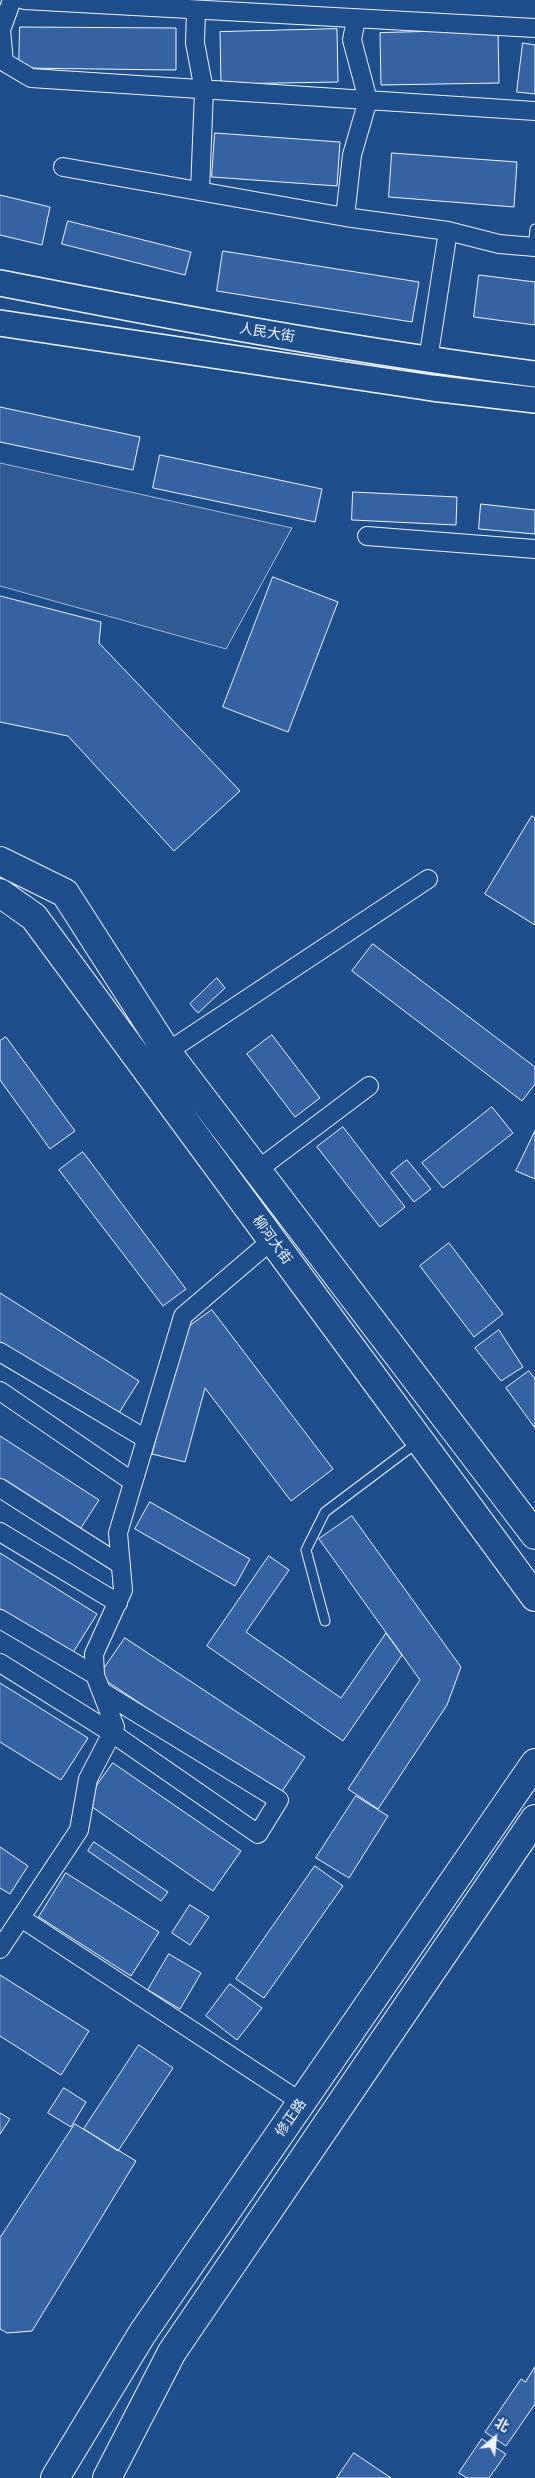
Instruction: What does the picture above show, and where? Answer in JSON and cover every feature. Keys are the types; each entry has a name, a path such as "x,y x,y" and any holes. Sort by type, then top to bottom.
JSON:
{"main road":[{"name":"柳河大街","path":"0,861 64,893 167,1052 535,1535"},
{"name":"柳河大街","path":"0,893 34,917 535,1597"},
{"name":"修正路","path":"54,2478 142,2334 535,1762"},
{"path":"107,2478 172,2352 535,1818"}],"street":[{"path":"12,0 1,30 4,62 31,78 535,111"},
{"path":"24,0 535,28"},
{"path":"196,10 195,43 204,90 200,191"},
{"path":"345,217 352,155 368,100 352,40 356,18"},
{"path":"63,167 345,217 448,231 498,244 534,247"},
{"path":"428,360 448,231"},
{"name":"人民大街","path":"0,283 198,322 428,360 535,374"},
{"path":"0,323 422,387 535,400"},
{"path":"367,536 535,549"},
{"path":"167,1052 428,880"},
{"path":"256,1171 369,1086"},
{"path":"0,1949 79,1830 88,1779 115,1727 98,1683 94,1654 123,1590 118,1533 183,1316 272,1240"},
{"path":"0,1352 146,1439"},
{"path":"0,1391 133,1482"},
{"path":"0,1488 121,1565"},
{"path":"0,1532 118,1603"},
{"path":"0,1619 278,1800 258,1834 112,1733 0,1663"},
{"path":"21,1918 301,2102"}],"lane":[{"path":"534,247 535,230"},
{"path":"324,1621 306,1550 325,1512 420,1441"}],"shaded area":[{"path":"0,463 292,528 226,649 0,586"}],"building":[{"path":"20,27 176,28 176,70 19,68"},
{"path":"337,29 338,82 221,84 220,32"},
{"path":"498,30 499,83 381,85 380,33"},
{"path":"523,43 535,45 535,94 517,92"},
{"path":"215,133 340,142 337,186 212,177"},
{"path":"392,153 517,162 514,207 389,197"},
{"path":"0,195 50,207 42,245 0,235"},
{"path":"68,221 191,252 185,275 62,244"},
{"path":"223,251 419,282 412,322 217,291"},
{"path":"479,275 535,282 535,325 474,317"},
{"path":"0,407 140,437 133,470 0,442"},
{"path":"160,455 322,489 315,522 153,488"},
{"path":"353,492 457,497 456,525 352,520"},
{"path":"481,504 535,510 535,534 479,529"},
{"path":"273,577 338,602 288,732 223,707"},
{"path":"0,596 101,622 99,643 240,791 174,851 68,736 0,722"},
{"path":"532,816 535,818 535,925 485,894"},
{"path":"373,944 535,1067 535,1084 522,1101 352,971"},
{"path":"217,978 225,988 198,1013 190,1004"},
{"path":"272,1035 320,1098 295,1117 247,1054"},
{"path":"6,1037 75,1131 50,1149 0,1080 0,1041"},
{"path":"492,1107 513,1133 443,1188 422,1163"},
{"path":"343,1127 405,1207 380,1227 317,1147"},
{"path":"535,1131 535,1179 516,1171"},
{"path":"83,1152 186,1289 163,1306 59,1170"},
{"path":"407,1160 431,1189 414,1202 391,1173"},
{"path":"449,1243 503,1314 474,1337 420,1266"},
{"path":"0,1293 139,1381 117,1416 0,1342"},
{"path":"212,1310 333,1469 291,1501 205,1388 185,1462 152,1454 184,1330"},
{"path":"499,1330 523,1367 501,1381 475,1348"},
{"path":"529,1371 535,1379 535,1428 506,1388"},
{"path":"0,1436 99,1500 77,1534 0,1484"},
{"path":"150,1502 250,1559 235,1586 135,1529"},
{"path":"352,1516 461,1667 447,1705 378,1809 348,1789 420,1680 319,1539"},
{"path":"0,1553 97,1614 72,1654 0,1609"},
{"path":"269,1556 289,1570 246,1632 341,1698 386,1633 402,1655 343,1741 207,1646"},
{"path":"125,1638 305,1757 279,1796 99,1676"},
{"path":"0,1683 88,1738 61,1780 0,1742"},
{"path":"113,1763 241,1851 213,1891 85,1802"},
{"path":"356,1796 388,1816 349,1878 316,1858"},
{"path":"94,1842 168,1892 161,1901 88,1851"},
{"path":"0,1847 28,1866 10,1894 0,1888"},
{"path":"315,1866 343,1886 264,1998 236,1979"},
{"path":"66,1873 159,1932 131,1976 39,1917"},
{"path":"190,1905 209,1917 190,1945 172,1933"},
{"path":"169,1954 201,1973 180,2009 148,1990"},
{"path":"0,1975 89,2031 61,2075 0,2036"},
{"path":"230,1984 262,2008 237,2040 206,2016"},
{"path":"139,2045 173,2068 118,2151 84,2129"},
{"path":"64,2088 86,2102 71,2127 48,2113"},
{"path":"0,2113 10,2119 0,2134"},
{"path":"75,2124 136,2161 32,2331 7,2333 0,2329 0,2238"},
{"path":"535,2367 535,2404 506,2446 485,2432 521,2379 525,2382"},
{"path":"482,2439 506,2454 489,2478 467,2478 459,2473"},
{"path":"354,2453 391,2478 337,2478"}]}
